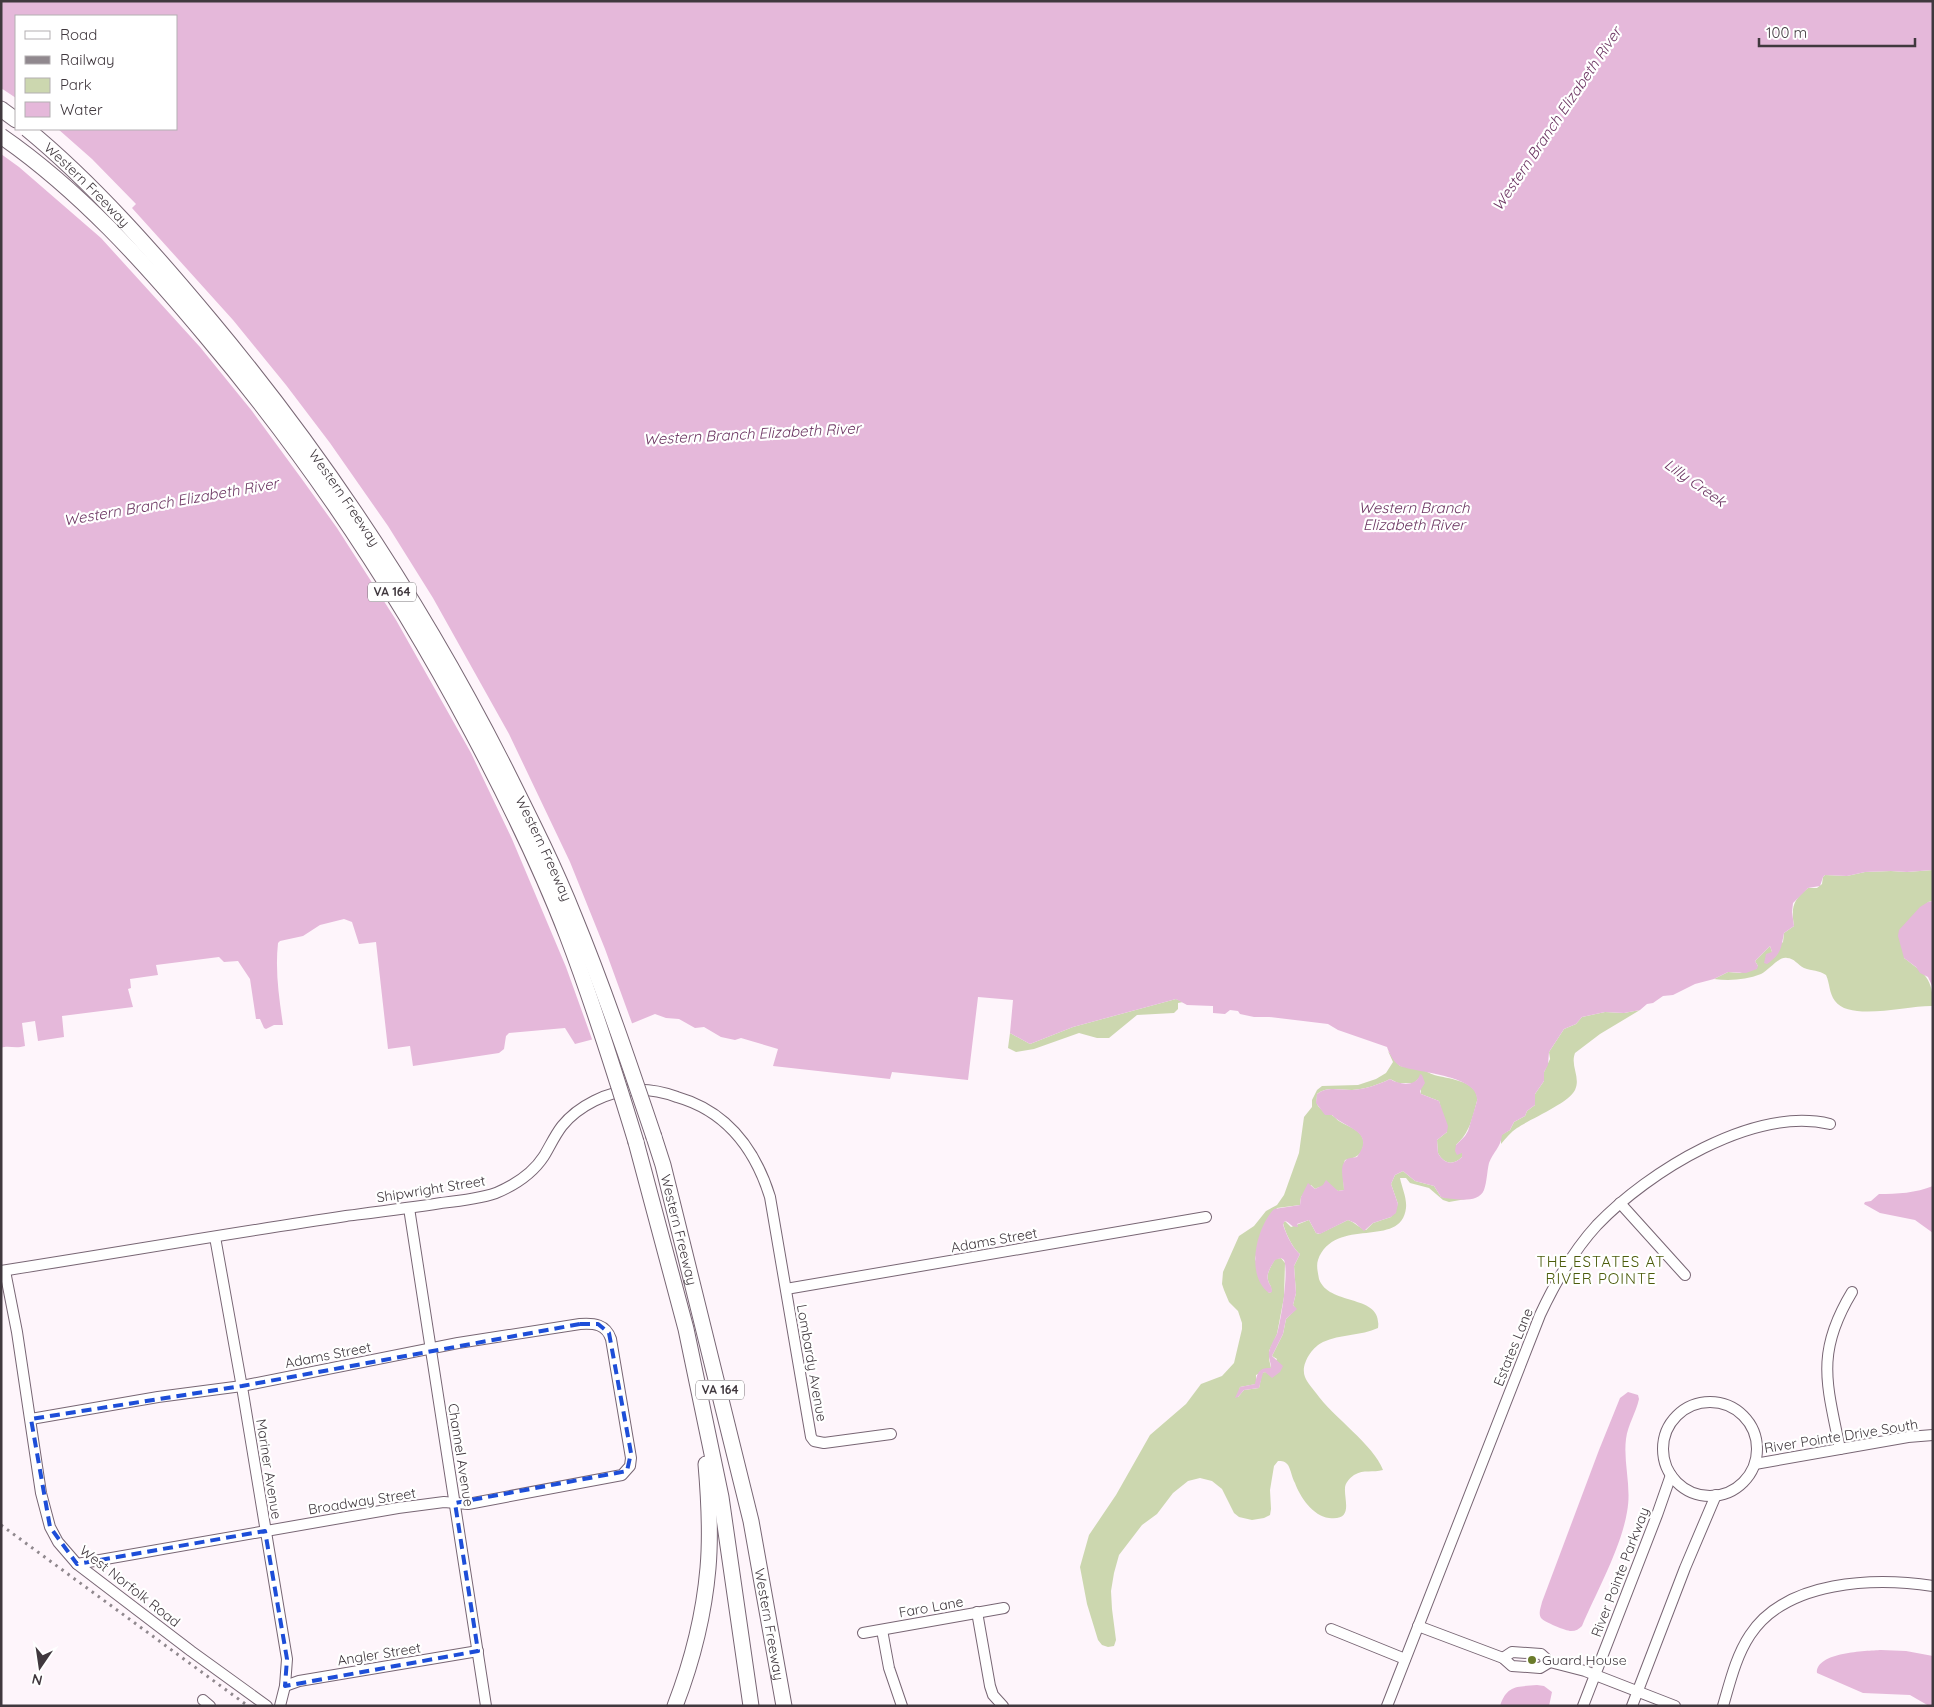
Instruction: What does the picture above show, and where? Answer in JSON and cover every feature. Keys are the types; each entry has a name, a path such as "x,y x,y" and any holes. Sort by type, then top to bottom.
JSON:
{"highway":[{"path":"1,109 15,119"},
{"name":"Western Freeway","path":"28,130 68,164 181,286 242,358 328,471 396,574 440,646 529,815 574,914 618,1032 664,1165 751,1520 784,1706"},
{"name":"Western Freeway","path":"1,136 61,182 96,215 165,287 233,368 325,488 384,577 444,679 498,780 566,933 601,1027 636,1142 686,1329 721,1497 750,1706"},
{"path":"675,1706 695,1642 708,1568 709,1503 702,1406"},
{"path":"776,1654 794,1706"}],"street":[{"name":"Shipwright Street","path":"3,1271 477,1198 507,1188 531,1171 543,1158 562,1126 582,1109 610,1094 634,1090 660,1092 690,1100 708,1109 735,1131 754,1157 764,1178 770,1197 786,1289"},
{"name":"Estates Lane","path":"1386,1706 1543,1307 1563,1272 1595,1227 1620,1203 1649,1180 1681,1159 1717,1142 1756,1129 1789,1121 1812,1120 1830,1124"},
{"path":"1620,1203 1685,1275"},
{"name":"Channel Avenue","path":"409,1208 486,1706"},
{"name":"Adams Street","path":"786,1289 1206,1218"},
{"name":"Mariner Avenue","path":"216,1237 287,1659 285,1686 280,1706"},
{"name":"West Norfolk Road","path":"3,1271 17,1332 44,1510 58,1542 77,1564 191,1651 268,1706"},
{"name":"Lombardy Avenue","path":"786,1289 810,1432 814,1440 824,1443 891,1434"},
{"path":"1840,1449 1828,1388 1826,1367 1832,1331 1840,1312 1852,1292"},
{"name":"Adams Street","path":"31,1419 158,1396 242,1386 430,1349 590,1323 598,1324 609,1333 630,1448"},
{"path":"1720,1402 1740,1412 1754,1431 1757,1447 1755,1464 1746,1479 1733,1490 1716,1495 1706,1495 1691,1491 1678,1483 1666,1465 1663,1443 1666,1432 1678,1414 1698,1403 1720,1402"},
{"name":"River Pointe Drive South","path":"1755,1464 1908,1437 1933,1435"},
{"name":"Broadway Street","path":"77,1564 398,1508 444,1502 468,1504 622,1475 630,1466 630,1448"},
{"name":"River Pointe Parkway","path":"1584,1706 1671,1475"},
{"path":"1632,1706 1685,1568 1716,1495"},
{"path":"1723,1706 1739,1657 1750,1634 1790,1600 1820,1589 1853,1584 1879,1582 1933,1586"},
{"name":"Faro Lane","path":"862,1633 1004,1608"},
{"path":"977,1612 990,1686 993,1695 1003,1706"},
{"path":"1418,1626 1503,1658 1512,1666 1540,1668 1550,1662"},
{"path":"882,1630 889,1668 902,1706"},
{"path":"1332,1630 1405,1658"},
{"name":"Angler Street","path":"285,1686 299,1681 478,1651"},
{"path":"1503,1658 1512,1652 1541,1654 1550,1662 1595,1675 1675,1706"}],"highlighted area":[{"path":"580,1324 598,1324 609,1333 631,1453 627,1471 455,1503 478,1651 285,1686 287,1659 265,1531 77,1564 50,1527 31,1419 242,1386"}],"green space":[{"path":"1933,870 1933,901 1928,902 1904,958 1926,978 1933,997 1933,1006 1866,1012 1843,1007 1833,998 1826,975 1804,968 1789,958 1781,959 1761,974 1749,978 1714,979 1728,972 1740,973 1758,966 1755,961 1770,946 1772,952 1783,942 1784,933 1794,926 1793,909 1796,900 1808,888 1817,888 1822,884 1825,875 1847,876 1865,872"},
{"path":"1176,999 1183,1002 1178,1003 1178,1009 1174,1013 1137,1015 1109,1038 1097,1038 1079,1033 1034,1049 1016,1052 1008,1048 1010,1033 1030,1044 1073,1027"},
{"path":"1640,1010 1600,1034 1575,1053 1574,1062 1577,1085 1571,1095 1517,1128 1501,1144 1501,1135 1510,1130 1514,1122 1525,1116 1527,1111 1535,1105 1535,1094 1544,1081 1544,1072 1550,1059 1549,1052 1564,1029 1576,1024 1582,1017 1605,1012 1624,1013"},
{"path":"1388,1051 1400,1066 1420,1069 1436,1076 1457,1080 1474,1090 1477,1095 1477,1101 1472,1119 1461,1140 1456,1145 1462,1153 1462,1157 1452,1163 1443,1160 1438,1153 1437,1140 1447,1132 1439,1101 1421,1094 1420,1077 1414,1083 1398,1083 1390,1079 1362,1089 1329,1089 1317,1094 1317,1105 1338,1121 1360,1133 1363,1147 1361,1153 1357,1156 1345,1160 1343,1171 1344,1190 1338,1191 1326,1186 1315,1189 1311,1185 1301,1197 1300,1205 1277,1208 1258,1247 1255,1259 1269,1293 1271,1288 1268,1277 1271,1266 1275,1259 1281,1258 1285,1263 1284,1297 1277,1334 1269,1351 1271,1368 1256,1375 1256,1384 1240,1387 1238,1397 1244,1390 1259,1388 1262,1373 1268,1373 1277,1359 1272,1356 1283,1334 1286,1319 1296,1309 1293,1305 1296,1293 1294,1266 1300,1254 1287,1235 1283,1223 1285,1221 1291,1227 1309,1220 1316,1233 1319,1234 1348,1220 1366,1230 1373,1223 1391,1217 1398,1204 1391,1184 1395,1175 1403,1171 1415,1181 1434,1186 1441,1197 1466,1199 1449,1202 1443,1200 1429,1188 1410,1183 1406,1178 1400,1178 1406,1208 1401,1220 1393,1228 1338,1239 1326,1247 1318,1260 1319,1279 1325,1288 1333,1294 1364,1304 1372,1310 1377,1317 1378,1328 1330,1339 1319,1344 1308,1357 1304,1367 1305,1377 1323,1402 1371,1451 1383,1470 1361,1472 1349,1479 1345,1486 1345,1513 1337,1518 1329,1518 1318,1514 1308,1505 1297,1488 1288,1465 1283,1461 1278,1461 1274,1466 1270,1490 1270,1515 1264,1518 1252,1520 1239,1517 1234,1513 1222,1489 1212,1481 1200,1478 1188,1481 1173,1493 1157,1514 1142,1525 1119,1555 1111,1591 1116,1640 1114,1646 1102,1645 1098,1640 1087,1604 1080,1567 1089,1535 1116,1495 1150,1435 1186,1404 1201,1384 1222,1376 1234,1363 1242,1323 1238,1311 1229,1302 1224,1290 1222,1284 1223,1272 1239,1236 1254,1226 1266,1211 1277,1205 1284,1195 1299,1153 1304,1117 1312,1107 1312,1100 1317,1090 1322,1086 1358,1085 1376,1079 1386,1073 1393,1062"}],"water":[{"name":"Western Branch Elizabeth River","path":"1,1 1933,1 1933,870 1865,872 1847,876 1825,875 1820,886 1808,888 1793,903 1794,926 1784,933 1780,951 1767,964 1764,963 1766,954 1772,952 1770,946 1755,961 1758,966 1757,969 1746,973 1728,972 1714,979 1695,984 1673,995 1663,996 1640,1010 1624,1013 1605,1012 1582,1017 1576,1024 1564,1029 1549,1052 1548,1065 1544,1072 1544,1081 1535,1094 1535,1105 1527,1111 1525,1116 1514,1122 1510,1130 1502,1135 1500,1143 1489,1163 1484,1190 1477,1197 1460,1200 1441,1197 1434,1186 1415,1181 1403,1171 1395,1175 1391,1184 1398,1204 1396,1213 1391,1217 1373,1223 1364,1231 1348,1220 1320,1234 1316,1233 1309,1220 1297,1224 1298,1227 1285,1221 1283,1224 1287,1236 1300,1254 1294,1266 1296,1293 1293,1305 1297,1309 1286,1319 1283,1334 1272,1356 1283,1366 1280,1372 1272,1378 1265,1372 1263,1373 1259,1388 1244,1390 1235,1398 1240,1387 1255,1384 1261,1370 1271,1368 1269,1352 1277,1334 1282,1308 1286,1275 1284,1260 1281,1258 1275,1260 1269,1272 1268,1280 1272,1292 1269,1293 1257,1275 1255,1264 1256,1251 1262,1228 1274,1209 1300,1205 1301,1197 1308,1183 1315,1189 1323,1185 1326,1180 1338,1191 1344,1190 1343,1164 1348,1159 1357,1157 1362,1148 1363,1141 1357,1132 1332,1115 1325,1115 1316,1103 1317,1094 1329,1089 1362,1089 1390,1079 1398,1083 1407,1084 1415,1081 1420,1074 1422,1075 1425,1083 1420,1091 1421,1094 1439,1101 1448,1126 1447,1132 1437,1140 1438,1153 1443,1160 1452,1163 1462,1157 1462,1153 1457,1155 1455,1151 1456,1145 1468,1131 1477,1101 1475,1092 1458,1080 1400,1066 1390,1055 1387,1047 1338,1030 1328,1024 1254,1017 1230,1010 1225,1014 1213,1013 1213,1006 1187,1005 1176,999 1073,1027 1030,1044 1010,1033 1013,1000 978,997 968,1080 892,1072 890,1079 773,1066 778,1049 741,1038 735,1040 721,1037 704,1027 695,1028 679,1019 666,1018 655,1014 594,1039 575,1044 565,1028 509,1033 506,1036 504,1049 499,1053 413,1066 410,1046 388,1049 376,942 359,944 352,922 344,919 320,925 303,936 278,943 277,974 283,1025 264,1028 260,1019 256,1019 250,979 238,961 224,962 219,957 156,965 158,975 130,979 131,988 128,989 133,1007 62,1016 64,1037 38,1041 35,1021 22,1023 25,1046 1,1048"},
{"path":"1933,901 1933,988 1928,977 1920,973 1916,967 1904,958 1898,936 1899,930 1920,907"},
{"path":"1933,1186 1933,1233 1915,1220 1880,1213 1864,1204 1879,1194 1906,1193"},
{"path":"1628,1392 1638,1395 1639,1399 1626,1439 1629,1493 1624,1526 1614,1555 1582,1626 1579,1629 1568,1631 1543,1620 1540,1616 1540,1608 1620,1398"},
{"path":"1906,1651 1933,1656 1933,1706 1929,1706 1910,1695 1863,1693 1817,1673 1819,1666 1824,1661 1833,1657 1854,1652"},
{"path":"1537,1685 1544,1686 1552,1692 1549,1706 1500,1706 1510,1690"}],"pier":[{"path":"1,88 15,97 15,130 59,130 92,159 136,204 132,208 233,320 330,443 388,526 433,598 509,734 570,862 633,1026 593,1042 566,967 512,839 471,753 396,620 337,528 304,482 252,411 200,347 101,238 19,167 1,154"}],"railway":[{"path":"1,1525 248,1706"}],"place":[{"name":"Guard House","path":"1532,1660"}],"district":[{"name":"THE ESTATES AT RIVER POINTE","path":"1601,1270"}],"water label":[{"name":"Lilly Creek","path":"1695,483"}]}
